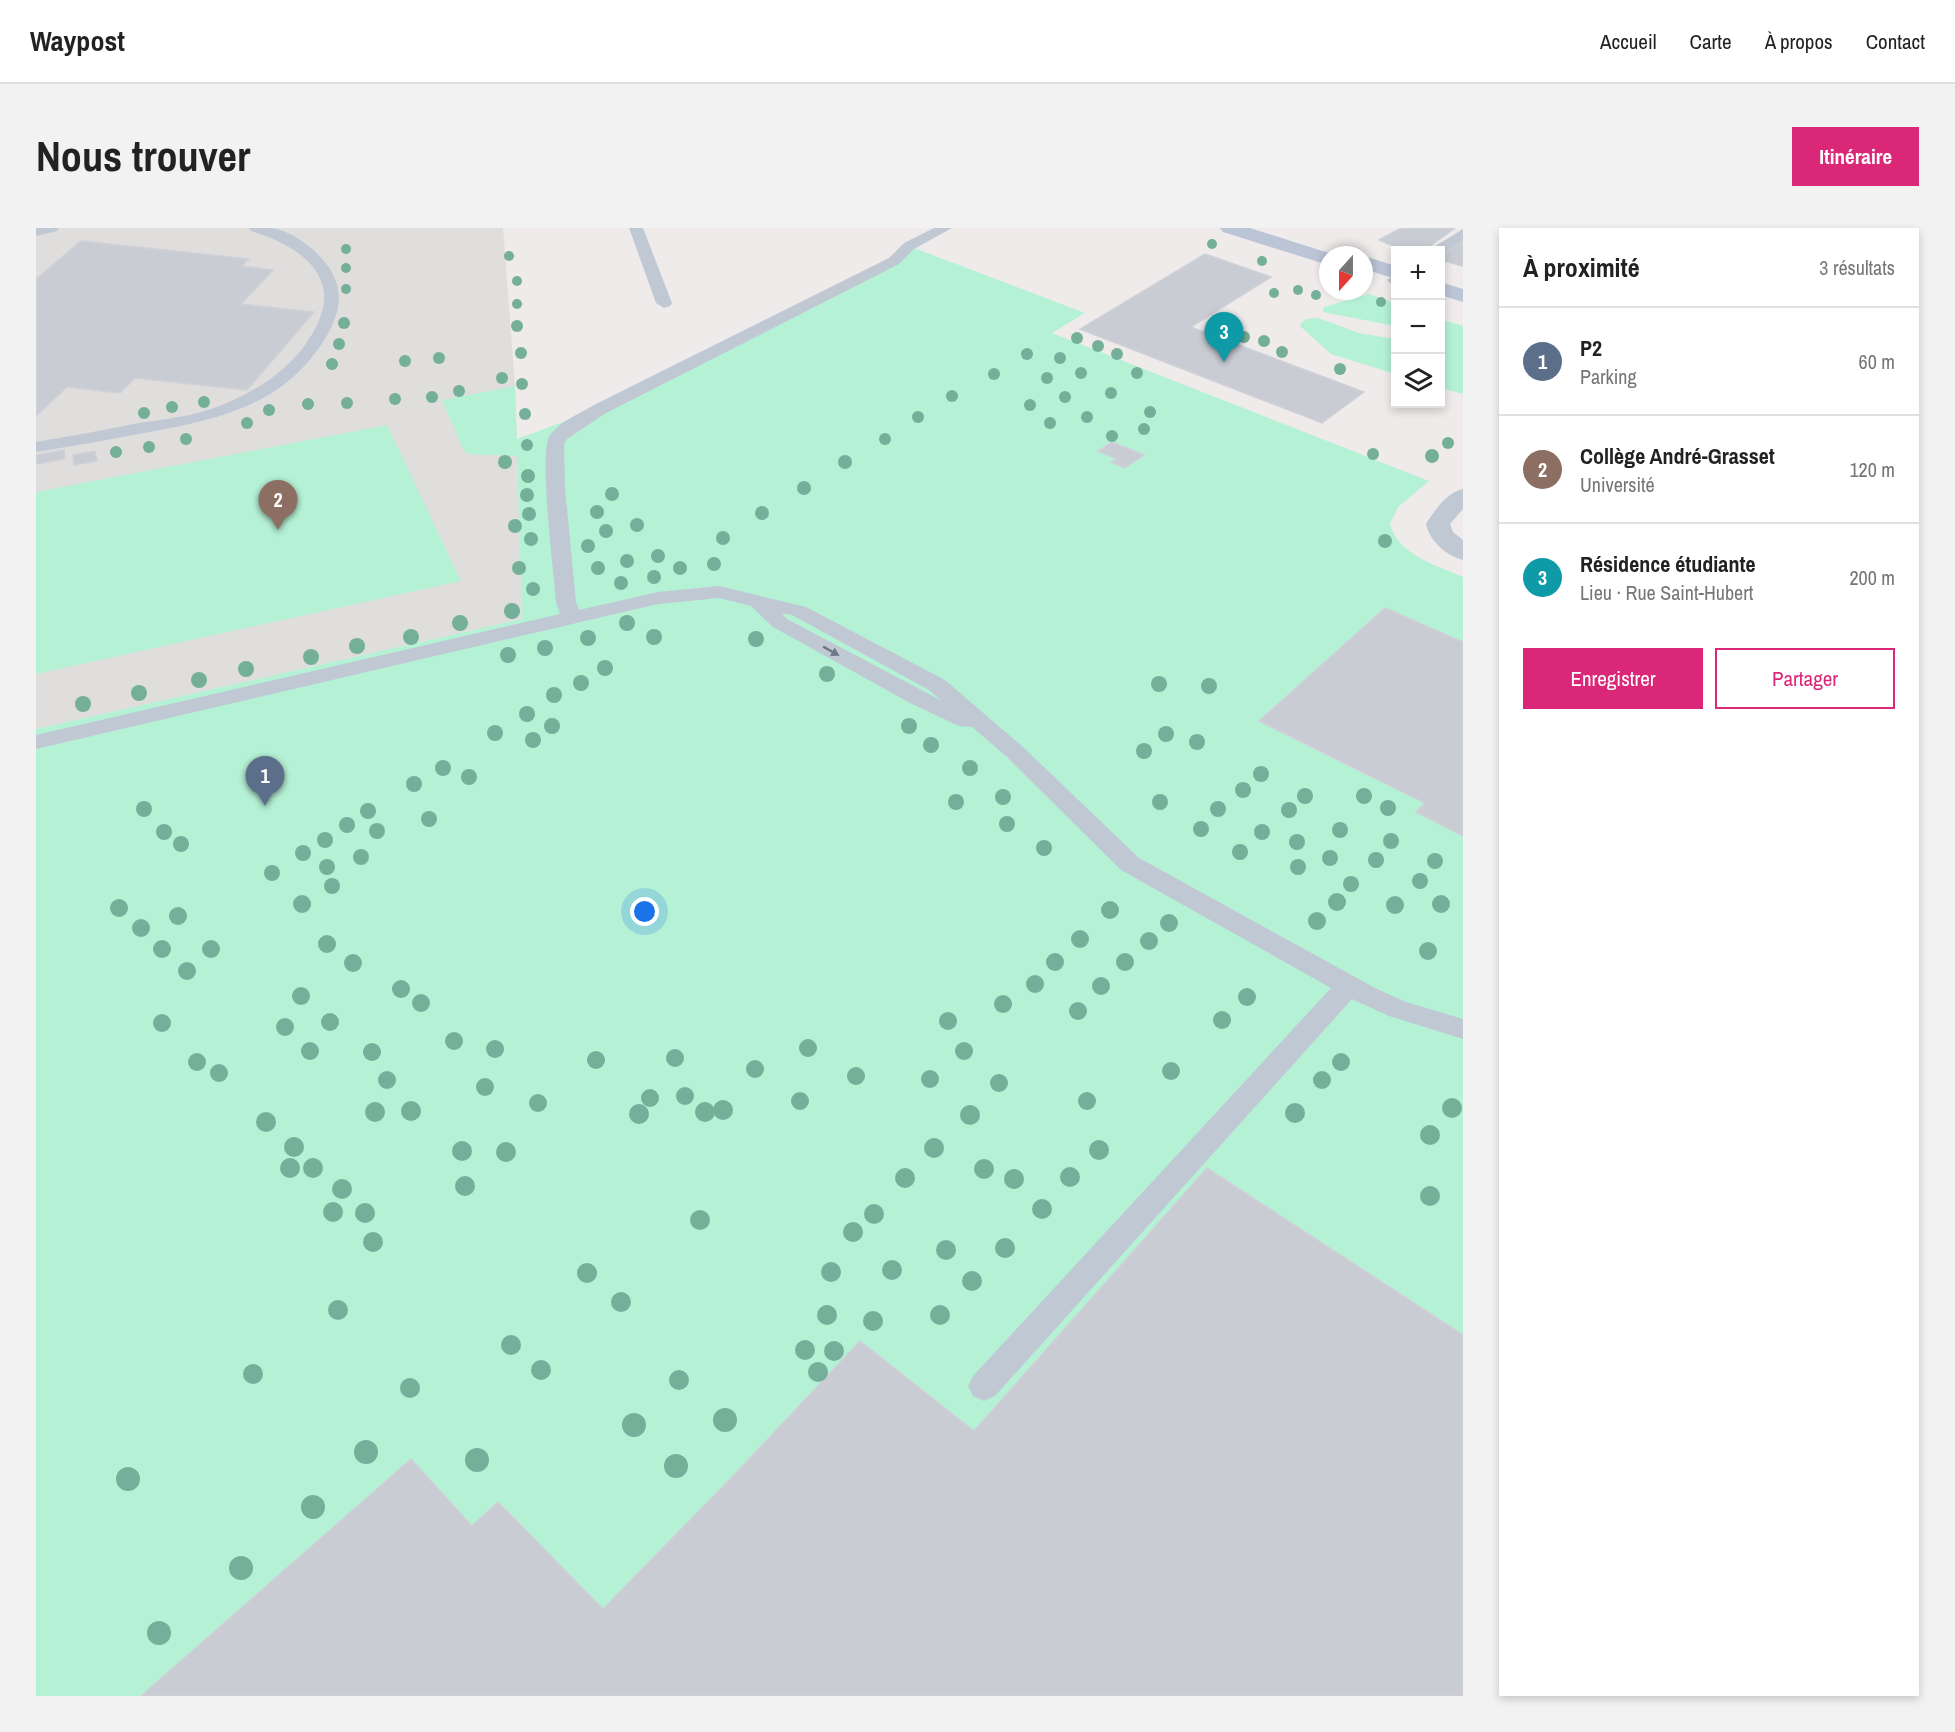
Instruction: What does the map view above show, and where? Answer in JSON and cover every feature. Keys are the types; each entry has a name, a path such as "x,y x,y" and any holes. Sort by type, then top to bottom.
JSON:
{"main road":[{"path":"1230,228 1319,256"},
{"path":"1269,228 1320,246"},
{"path":"1373,267 1391,276"},
{"path":"1373,272 1391,277"},
{"path":"1445,290 1463,296"},
{"path":"1445,296 1463,301"}],"street":[{"path":"1463,496 1446,511 1438,524 1441,536 1463,552"}],"lane":[{"path":"36,232 52,228"},
{"path":"36,447 179,422 225,410 260,391 304,356 318,340 326,323 332,289 323,270 311,255 282,237 256,228"},
{"path":"636,228 664,303"},
{"path":"572,618 566,602 556,488 554,449 559,436 579,420 600,409 894,261 909,246 945,228"},
{"path":"1443,246 1463,232"},
{"path":"36,742 572,618 691,593 719,592 754,600 780,623 918,698 994,733 1130,864 1348,986 1398,1009 1463,1029"},
{"path":"984,1386 1348,986"}],"shaded area":[{"path":"36,228 503,228 515,386 522,619 36,729"}],"green space":[{"path":"909,246 1085,313 1052,333 1429,481 1398,507 1390,524 1394,535 1409,551 1419,558 1463,577 1463,1696 36,1696 36,729 522,619 517,456 469,454 463,449 442,400 515,386 517,439 563,422 894,261"},
{"path":"1373,295 1391,302 1391,325 1323,312 1324,307 1348,300 1373,300"},
{"path":"1318,318 1359,333 1391,338 1391,373 1331,354 1300,326 1307,319"},
{"path":"1445,321 1463,326 1463,394 1445,389"},
{"path":"387,425 461,581 36,674 36,492"}],"building":[{"path":"1401,228 1454,229 1430,246 1393,246 1379,240"},
{"path":"1463,240 1463,266 1445,261 1445,252"},
{"path":"81,241 249,259 241,266 273,270 241,304 314,312 247,390 135,378 120,393 67,387 36,416 36,279"},
{"path":"1205,254 1271,277 1191,327 1364,392 1322,423 1080,329"},
{"path":"1112,442 1144,455 1125,468 1111,462 1117,459 1098,451"},
{"path":"64,450 65,459 36,464 36,455"},
{"path":"95,451 97,461 74,465 73,455"},
{"path":"1385,608 1463,642 1463,836 1416,812 1425,803 1259,721"},
{"path":"1207,1168 1463,1335 1463,1696 141,1696 411,1459 472,1526 498,1502 603,1609 735,1474 860,1341 974,1431"}],"place":[{"name":"Résidence étudiante","path":"1224,362"},
{"name":"Collège André-Grasset","path":"278,530"},
{"name":"P2","path":"265,806"}]}
